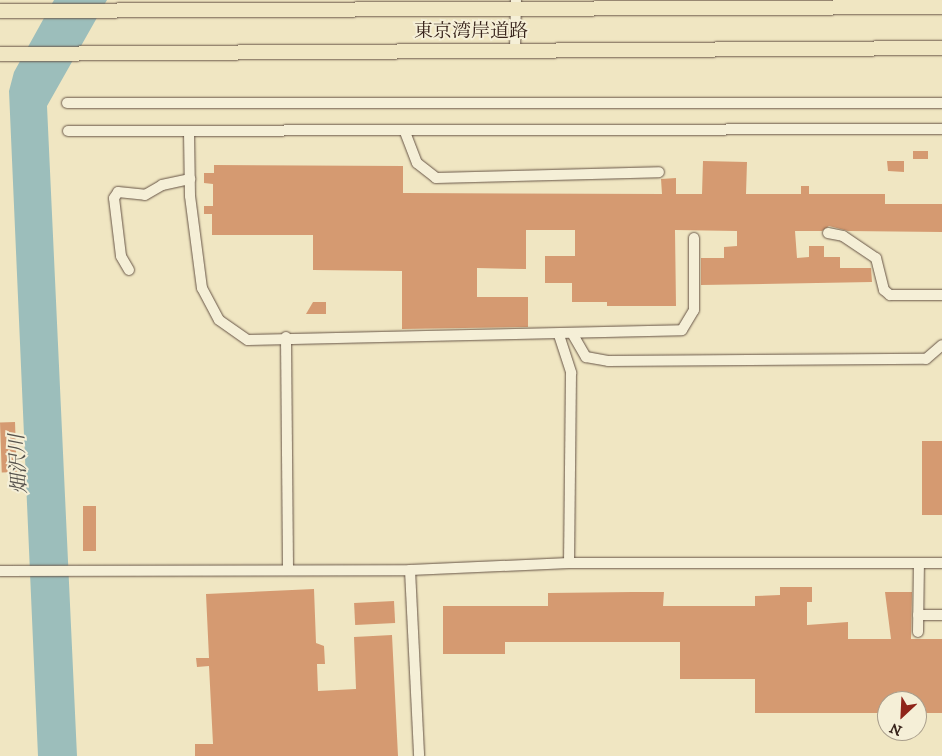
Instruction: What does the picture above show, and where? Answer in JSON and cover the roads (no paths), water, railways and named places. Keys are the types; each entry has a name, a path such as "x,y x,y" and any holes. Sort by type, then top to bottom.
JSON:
{"highway":[{"name":"東京湾岸道路","path":"0,11 516,3 942,7"},
{"name":"東京湾岸道路","path":"0,54 942,48"}],"street":[{"path":"515,50 516,3"},
{"path":"67,103 942,103"},
{"path":"68,131 405,132 942,129"},
{"path":"189,132 190,179 202,288 219,320 248,340 286,337 559,335 572,332 682,330 694,310 694,238"},
{"path":"405,132 417,163 436,178 659,172"},
{"path":"129,270 119,244 114,198 118,192 145,195 162,184 190,179"},
{"path":"828,233 843,236 876,258 884,290 890,295 942,295"},
{"path":"572,332 586,356 608,361 926,359 942,345"},
{"path":"559,335 571,373 569,562"},
{"path":"286,337 288,570"},
{"path":"0,572 410,570 569,562 942,563"},
{"path":"918,632 919,563"},
{"path":"410,570 419,756"},
{"path":"918,615 942,615"}],"water":[{"path":"54,0 107,0 47,106 77,756 38,756 9,91 14,72"}],"water label":[{"name":"畑沢川","path":"19,464"}]}
